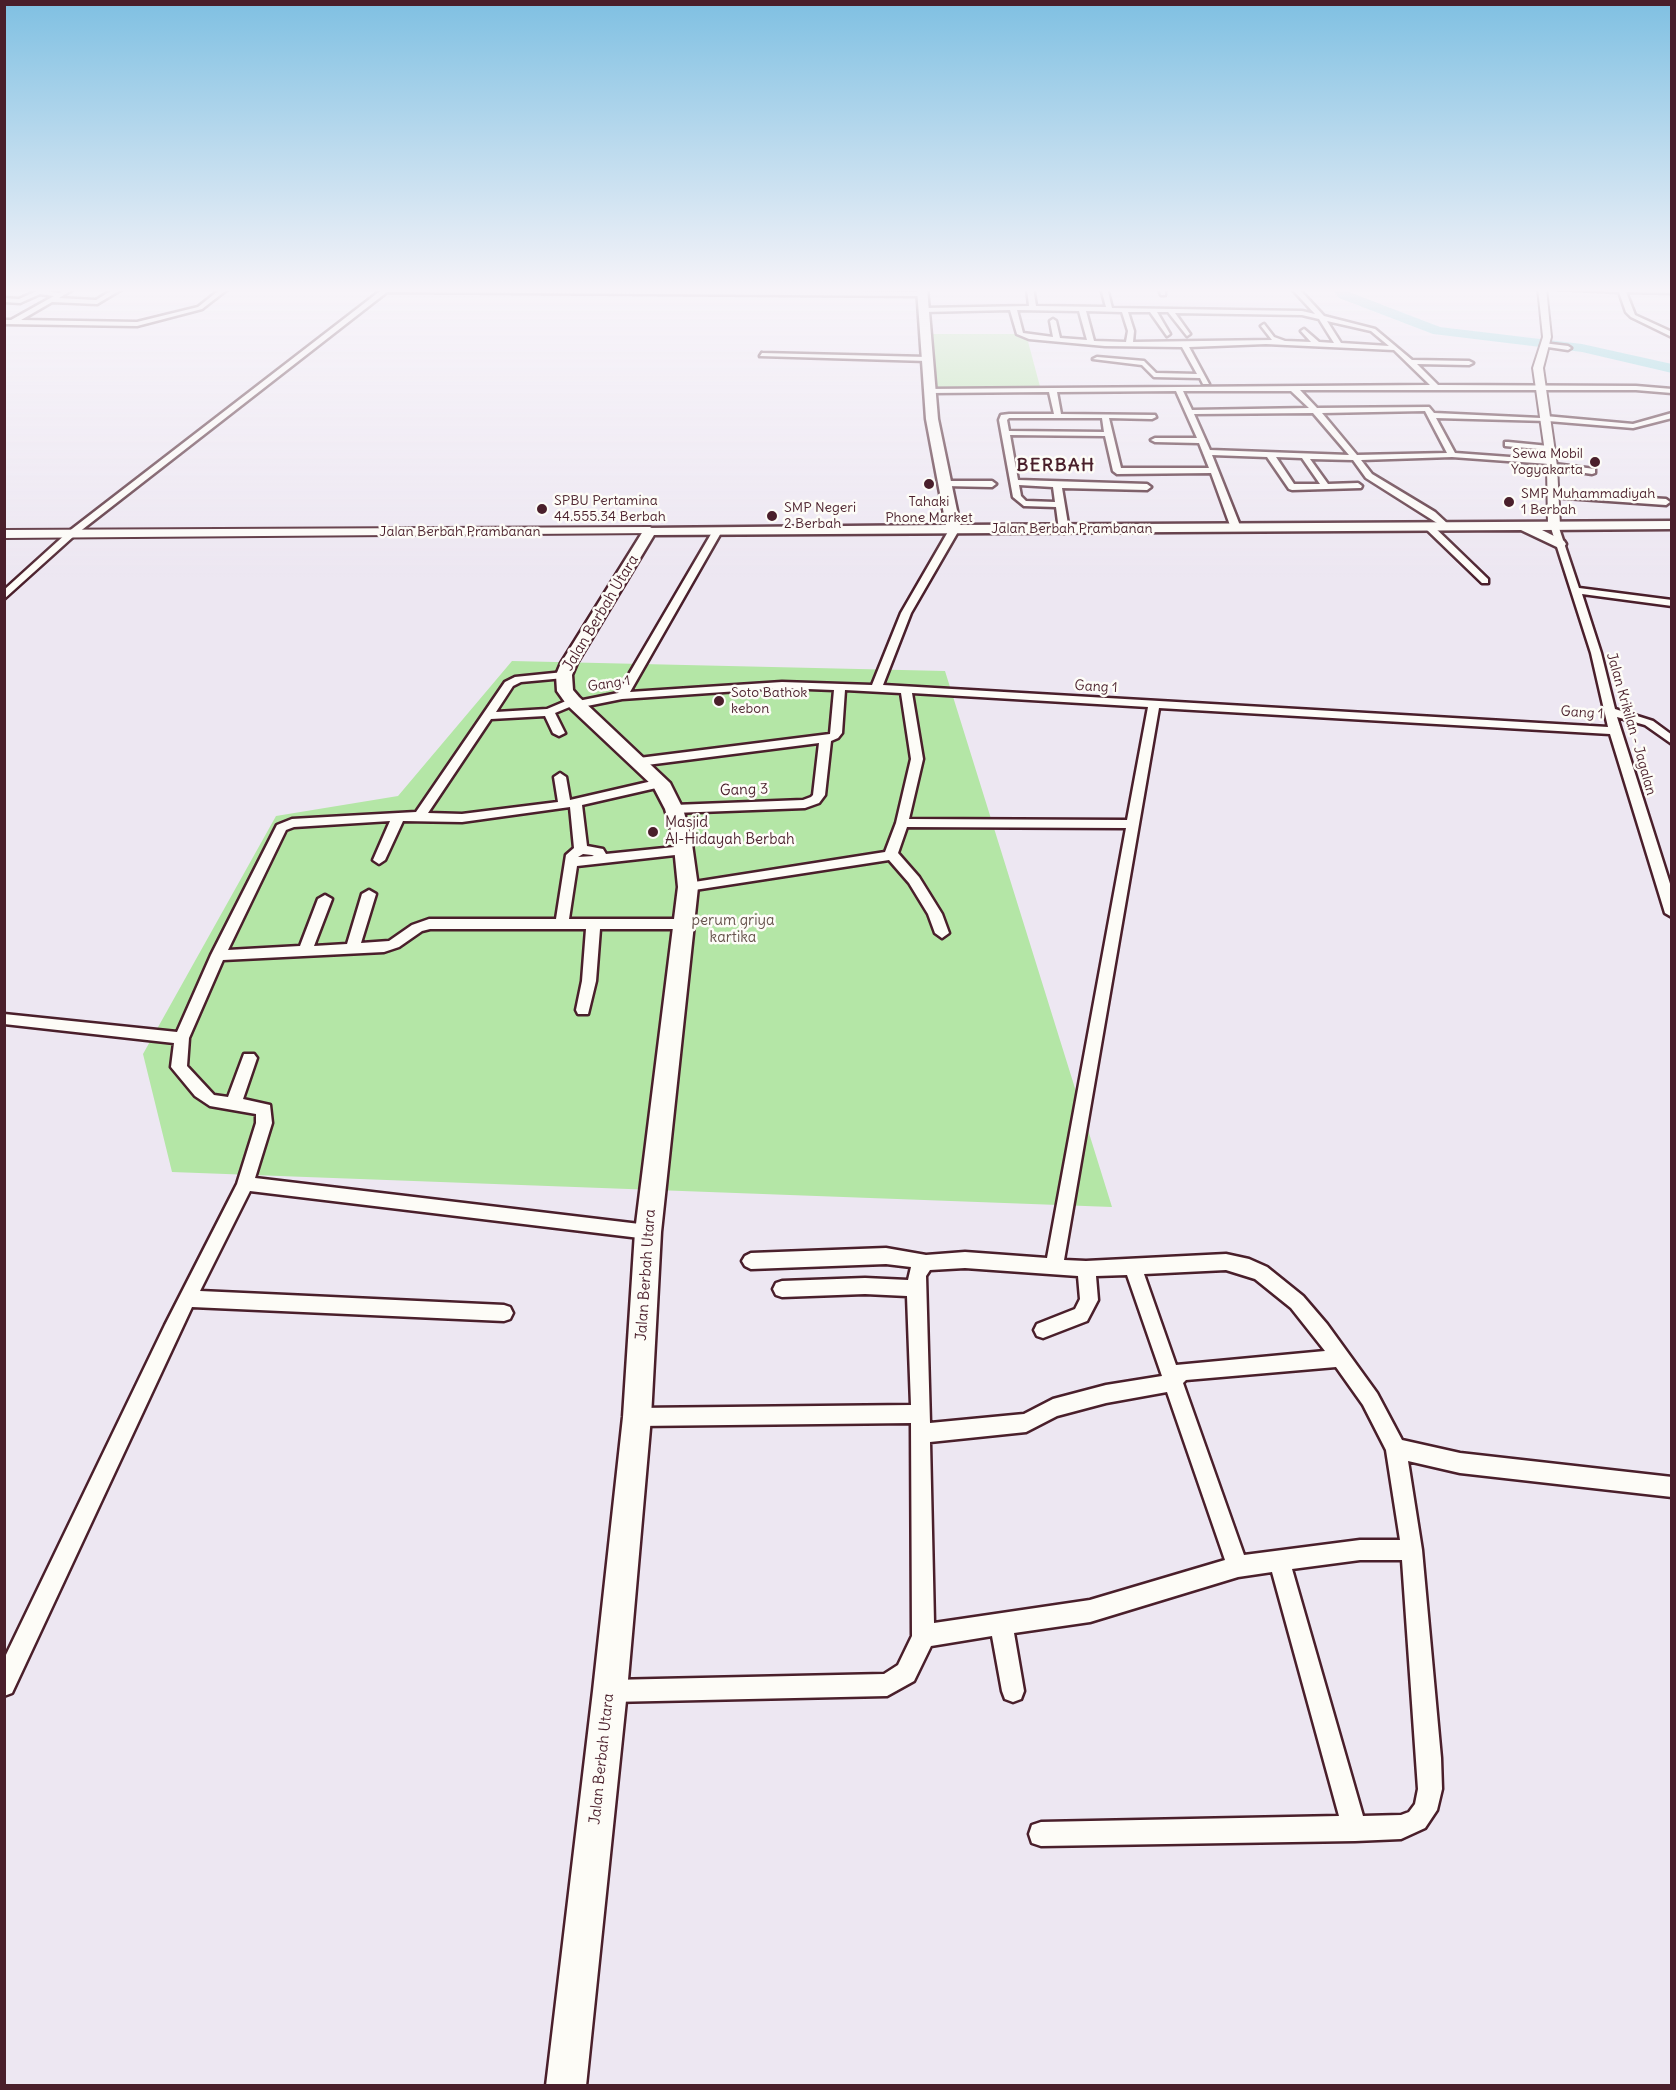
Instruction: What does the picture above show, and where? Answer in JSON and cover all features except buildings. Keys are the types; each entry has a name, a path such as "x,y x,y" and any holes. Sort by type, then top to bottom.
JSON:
{"main road":[{"path":"929,386 935,438 947,484 954,530"},
{"path":"921,530 921,527 951,508"},
{"name":"Jalan Berbah Prambanan","path":"650,531 1064,530 1445,525 1671,526"},
{"path":"1522,525 1559,544"},
{"name":"Jalan Berbah Utara","path":"566,2085 610,1691 637,1417 648,1232 688,887 684,850 674,809 661,783 639,762 566,706 564,675 568,663 650,531"}],"street":[{"path":"4,596 71,534 262,386"},
{"path":"1208,386 1211,390"},
{"path":"1434,386 1437,388 1475,390 1636,388 1671,390"},
{"path":"930,391 1053,392 1293,388 1424,402 1545,419 1633,426 1671,415"},
{"path":"1293,388 1316,411 1369,476 1432,514 1445,525"},
{"path":"1190,412 1316,411 1424,402 1437,388"},
{"path":"1540,388 1552,464 1554,525"},
{"path":"1179,390 1203,441 1236,528"},
{"path":"1053,392 1058,416"},
{"path":"1424,402 1452,455"},
{"path":"1060,506 1024,503 1016,495 1003,420 1005,416 1152,417"},
{"path":"1105,416 1119,485"},
{"path":"1006,433 1108,434"},
{"path":"1155,440 1203,441"},
{"path":"1508,444 1549,448"},
{"path":"1207,452 1353,458 1452,455 1552,464 1592,471"},
{"path":"1270,455 1292,487 1358,486"},
{"path":"1305,457 1326,487"},
{"path":"1117,471 1214,470"},
{"path":"1014,482 1147,487"},
{"path":"947,484 992,484"},
{"path":"1057,485 1064,530"},
{"path":"1554,495 1613,495 1666,501"},
{"name":"Jalan Krikilan - Jagalan","path":"1554,525 1596,653 1615,731 1671,913"},
{"path":"1428,526 1485,580"},
{"path":"876,688 906,613 954,530"},
{"name":"Jalan Berbah Prambanan","path":"4,534 650,531"},
{"path":"622,696 717,531"},
{"path":"1574,590 1671,603"},
{"path":"420,816 509,684 564,675"},
{"name":"Gang 1","path":"489,716 622,696 782,685 876,688 1615,731"},
{"path":"639,762 834,736 840,687"},
{"path":"688,887 841,862 883,858 891,854 902,824 917,759 906,691"},
{"path":"1054,1267 1154,705"},
{"path":"559,733 566,706"},
{"path":"1612,712 1648,723 1671,741"},
{"name":"Gang 3","path":"674,809 805,804 815,800 819,795 825,739"},
{"path":"560,777 571,804 581,850"},
{"path":"4,1685 244,1184 264,1123 266,1112 259,1107 210,1100 200,1092 179,1067 182,1038 218,955 281,828 292,823 420,816 462,818 571,804 661,783"},
{"path":"380,860 398,818"},
{"path":"902,824 1129,824"},
{"path":"562,924 572,855 581,850 598,852 602,860"},
{"path":"572,862 684,850"},
{"path":"891,854 914,880 935,914 942,933"},
{"path":"353,948 369,894"},
{"path":"305,950 325,899"},
{"path":"218,955 384,947 394,944 417,928 429,924 684,924"},
{"path":"583,1010 589,981 593,925"},
{"path":"4,1019 182,1038"},
{"path":"234,1103 249,1058"},
{"path":"244,1184 648,1232"},
{"path":"751,1261 893,1256 926,1263 965,1260 1086,1269 1226,1262 1249,1267 1261,1273 1297,1302 1370,1399 1396,1448 1412,1550 1429,1758 1430,1789 1425,1810 1417,1820 1401,1827 1355,1829 1041,1834"},
{"path":"610,1691 886,1685 906,1673 916,1656 923,1636 916,1288 917,1273 926,1263"},
{"path":"1133,1268 1238,1566"},
{"path":"1043,1330 1081,1315 1089,1300 1086,1269"},
{"path":"782,1289 865,1286 916,1288"},
{"path":"188,1299 504,1313"},
{"path":"637,1417 920,1423 999,1427 1026,1423 1053,1408 1106,1394 1173,1381 1181,1372 1341,1358"},
{"path":"1396,1448 1460,1463 1671,1487"},
{"path":"923,1636 1090,1611 1179,1586 1238,1566 1360,1550 1412,1550"},
{"path":"1279,1561 1355,1829"},
{"path":"1001,1624 1013,1690"}],"green space":[{"path":"929,386 1040,386 1042,394 930,393"},
{"name":"perum griya kartika","path":"512,661 945,671 1112,1207 172,1172 143,1054 276,816 398,796"}],"place":[{"name":"Sewa Mobil Yogyakarta","path":"1595,462"},
{"name":"Tahaki Phone Market","path":"929,484"},
{"name":"SMP Muhammadiyah 1 Berbah","path":"1509,502"},
{"name":"SPBU Pertamina 44.555.34 Berbah","path":"542,509"},
{"name":"SMP Negeri 2 Berbah","path":"772,516"},
{"name":"Soto Bathok kebon","path":"719,701"},
{"name":"Masjid Al-Hidayah Berbah","path":"653,832"}],"district":[{"name":"BERBAH","path":"1056,466"}]}
